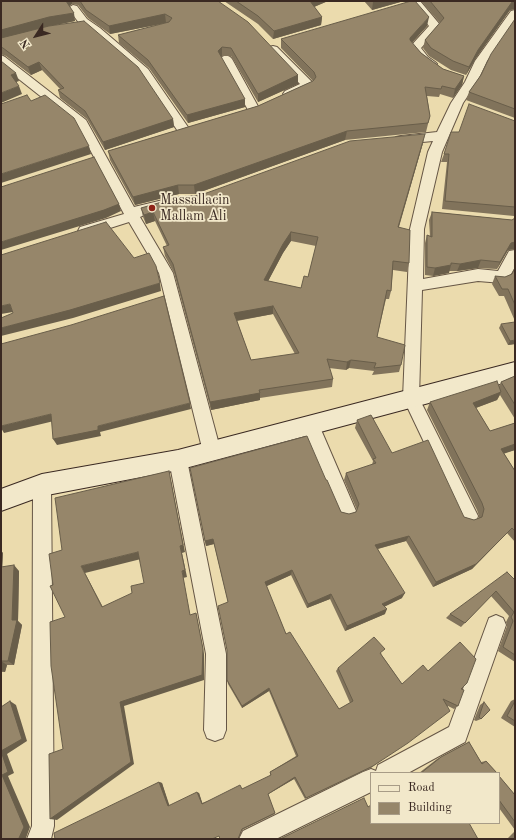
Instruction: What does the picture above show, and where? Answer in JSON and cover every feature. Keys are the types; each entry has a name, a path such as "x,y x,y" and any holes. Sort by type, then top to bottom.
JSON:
{"street":[{"path":"412,3 435,26 415,48 424,59 441,70"},
{"path":"73,8 83,21 89,24 144,72 184,130"},
{"path":"468,516 411,398 417,229 435,152 457,103 471,82 481,61 515,13"},
{"path":"74,26 89,24"},
{"path":"108,40 123,36"},
{"path":"279,98 308,85 267,42 284,41"},
{"path":"1,59 82,123 105,156 132,216 166,273 212,452"},
{"path":"226,59 254,110"},
{"path":"459,78 471,82"},
{"path":"29,98 44,92"},
{"path":"457,103 472,109"},
{"path":"240,114 266,105"},
{"path":"169,135 198,126"},
{"path":"390,141 443,136"},
{"path":"87,162 105,156"},
{"path":"74,234 132,216 138,211 147,208 165,205 179,200"},
{"path":"421,213 435,214"},
{"path":"415,286 478,276 502,276 514,255"},
{"path":"156,300 171,295"},
{"path":"1,500 42,485 178,460 212,452 515,371"},
{"path":"310,425 347,511"},
{"path":"178,460 216,654 215,730"},
{"path":"40,839 43,826 42,485"},
{"path":"388,772 457,734 496,625"},
{"path":"251,839 370,780"}],"building":[{"path":"1,1 66,1 74,13 49,17 1,30"},
{"path":"80,1 218,1 248,22 298,75 258,94 231,48 222,47 218,51 245,99 187,115 148,60 118,35 169,22 172,18 165,14 109,26 86,10"},
{"path":"236,1 310,1 322,17 274,31 258,16"},
{"path":"415,1 429,17 410,38 410,40 421,53 443,69 464,76 455,89 442,86 441,89 425,87 430,116 428,123 347,131 194,185 178,185 133,197 108,151 258,106 313,81 316,77 314,72 281,39"},
{"path":"430,1 515,1 512,2 478,50 469,67 453,61 431,48 425,40 444,18"},
{"path":"515,19 515,109 469,92 481,75 491,54"},
{"path":"84,21 138,67 173,119 103,142 85,111 58,90 64,88 39,62 28,67 1,47 1,38 49,26"},
{"path":"1,61 16,73 11,75 19,86 1,93"},
{"path":"27,95 31,101 45,95 74,118 89,146 1,174 1,104"},
{"path":"469,104 515,121 515,207 445,201 449,154 444,154 451,132 459,132"},
{"path":"425,134 398,227 410,230 409,263 393,261 391,291 387,290 377,337 405,345 401,365 374,368 376,363 351,360 347,362 327,359 333,379 259,390 260,393 210,402 173,264 163,247 169,245 153,212 144,215 141,208 179,197 201,195 350,141","holes":["291,232 318,237 308,277 304,276 301,288 264,280","273,306 299,353 251,360 234,313"]},
{"path":"94,157 119,204 1,242 1,187"},
{"path":"432,212 512,220 515,218 515,242 511,243 500,262 481,260 460,264 451,263 451,265 435,268 427,267 427,235 432,237"},
{"path":"106,222 134,258 149,253 156,266 160,283 70,310 1,328 1,318 13,313 10,304 1,306 1,255"},
{"path":"515,268 515,305 508,289 502,289 495,276 505,277 512,274"},
{"path":"164,296 190,403 98,426 98,430 53,439 51,414 1,426 1,344 71,325"},
{"path":"515,322 515,340 510,341 501,324"},
{"path":"515,376 515,405 501,382"},
{"path":"497,381 501,392 473,403 490,431 515,423 515,444 501,449 515,471 515,531 512,528 476,564 436,582 409,536 375,545 405,593 382,604 387,609 347,626 331,594 308,604 292,570 265,582 286,634 290,632 339,709 353,701 338,668 374,637 385,649 380,653 402,684 423,665 428,671 460,642 476,659 467,683 461,689 464,690 458,706 443,699 450,711 408,743 373,766 306,798 295,777 268,794 275,813 242,829 238,839 220,839 219,836 212,839 55,839 54,833 159,782 168,806 197,792 202,804 240,785 242,789 271,775 270,772 298,756 269,688 242,706 227,680 227,650 218,606 228,602 213,539 205,541 190,468 307,436 341,512 349,514 356,512 359,504 346,473 376,463 373,459 376,458 357,420 371,415 392,453 428,440 464,517 474,520 482,517 484,509 482,503 430,402"},
{"path":"169,471 183,545 180,546 185,570 182,571 190,615 196,613 203,649 202,675 120,702 131,762 50,819 49,754 63,749 51,666 50,622 65,617 50,586 53,585 49,554 62,550 55,498","holes":["138,552 144,583 131,586 132,593 102,607 81,566"]},
{"path":"14,565 12,620 17,620 8,661 1,661 1,567"},
{"path":"507,572 515,580 515,655 503,647 513,621 511,617 514,612 496,591 465,623 450,614"},
{"path":"10,701 22,739 1,751 1,707"},
{"path":"515,701 515,721 507,716"},
{"path":"484,702 490,710 481,719 479,717"},
{"path":"469,742 482,764 486,761 496,772 422,772 441,757"},
{"path":"1,751 8,772 2,775 24,827 19,838 20,839 1,839"},
{"path":"500,777 515,795 515,822 500,801"},
{"path":"364,798 368,807 370,806 370,824 470,824 478,839 280,839"}],"place":[{"name":"Massallacin Mallam Ali","path":"152,208"}]}
